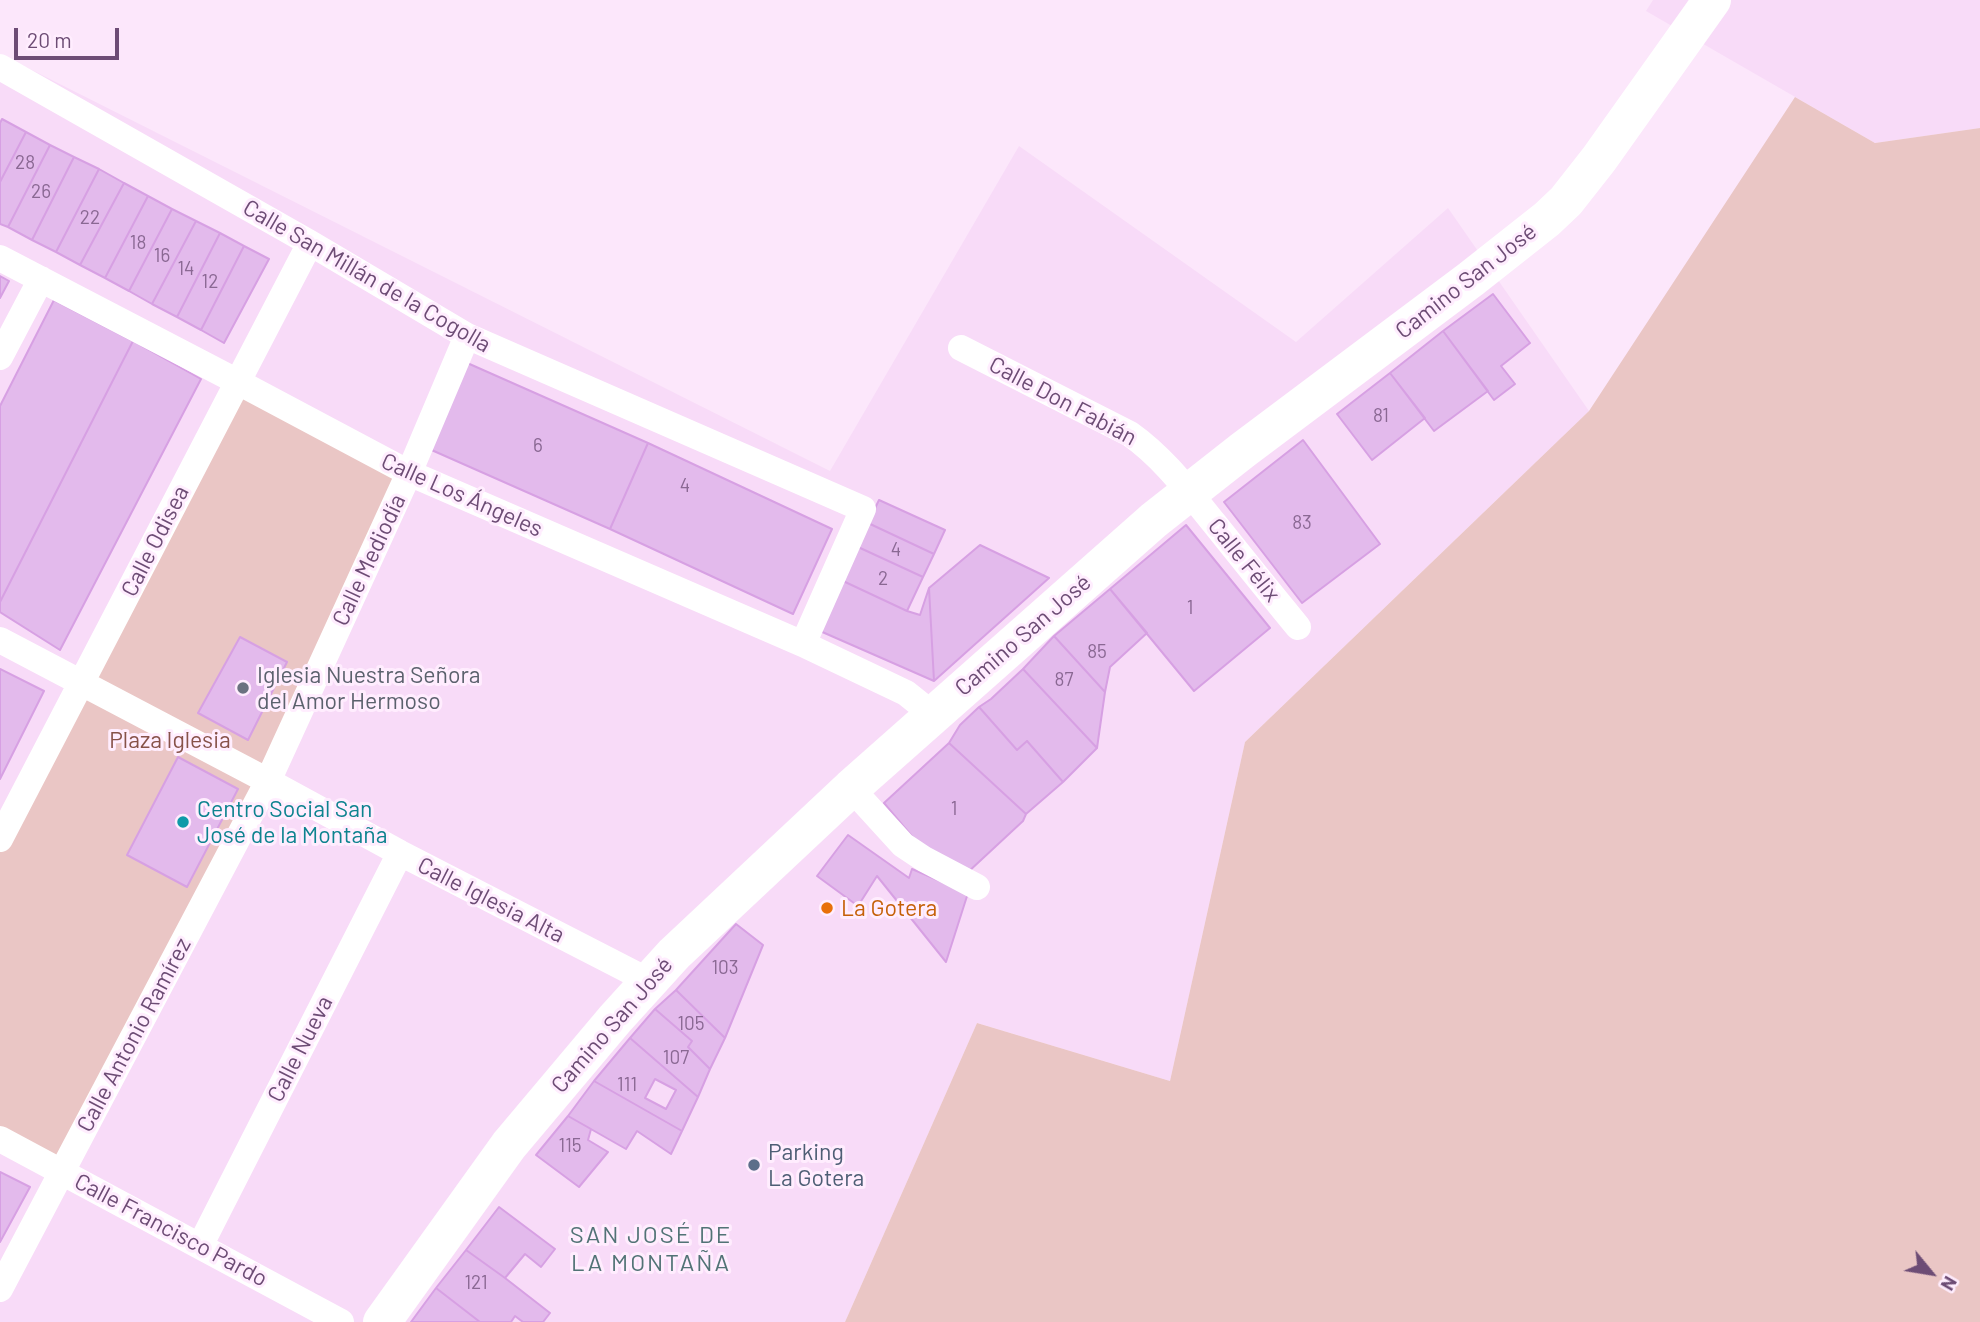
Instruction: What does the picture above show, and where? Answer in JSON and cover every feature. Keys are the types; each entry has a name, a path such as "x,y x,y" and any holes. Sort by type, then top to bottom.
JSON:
{"main road":[{"name":"Camino San José","path":"382,1322 509,1145 560,1082 674,954 851,788 1154,520 1547,219 1566,201 1600,159 1712,0"}],"street":[{"name":"Calle San Millán de la Cogolla","path":"0,67 310,243 467,336 863,509 803,644"},
{"name":"Calle Odisea","path":"0,839 310,243"},
{"name":"Calle Los Ángeles","path":"0,258 409,474 803,644 906,693 931,716"},
{"path":"0,357 41,279"},
{"name":"Calle Mediodía","path":"268,781 409,474 467,336"},
{"name":"Calle Don Fabián","path":"961,348 1130,433 1161,458 1189,492"},
{"name":"Calle Félix","path":"1189,492 1298,627"},
{"name":"Calle Iglesia Alta","path":"0,640 400,853 649,981"},
{"name":"Calle Antonio Ramírez","path":"0,1289 268,781"},
{"path":"851,788 903,845 977,887"},
{"name":"Calle Nueva","path":"201,1246 400,853"},
{"name":"Calle Francisco Pardo","path":"0,1139 341,1322"}],"shaded area":[{"path":"1653,0 1980,0 1980,128 1875,143 1646,11"},
{"path":"0,54 830,471 1019,146 1296,342 1448,208 1589,411 1245,742 1170,1081 977,1023 845,1322 0,1322"}],"green space":[{"path":"1795,97 1875,143 1980,128 1980,1322 845,1322 977,1023 1170,1081 1245,742 1589,411"},
{"name":"Plaza Iglesia","path":"238,382 409,473 62,1171 0,1139 0,838"}],"building":[{"path":"2,119 26,132 0,182 0,123"},
{"path":"26,132 50,145 8,227 0,224 0,182"},
{"path":"50,145 74,157 32,240 8,227"},
{"path":"74,157 99,169 56,252 32,240"},
{"path":"99,169 124,183 80,265 56,252"},
{"path":"124,183 148,196 105,278 80,265"},
{"path":"148,196 172,209 129,291 105,278"},
{"path":"172,209 196,221 152,304 129,291"},
{"path":"196,221 220,233 177,317 152,304"},
{"path":"220,233 244,246 201,330 177,317"},
{"path":"244,246 269,259 224,343 201,330"},
{"path":"0,276 9,281 0,298"},
{"path":"1493,294 1530,343 1501,366 1515,384 1494,400 1443,331"},
{"path":"54,300 133,341 0,602 0,406"},
{"path":"1443,331 1488,391 1434,431 1390,373"},
{"path":"133,341 201,379 60,650 0,612 0,602"},
{"path":"465,362 648,443 610,529 427,448"},
{"path":"1390,373 1425,418 1372,460 1337,414"},
{"path":"1303,440 1380,544 1302,603 1224,502"},
{"path":"648,443 832,529 793,614 610,529"},
{"path":"879,500 945,530 934,554 868,523"},
{"path":"868,523 934,554 923,577 858,547"},
{"path":"1186,525 1270,628 1194,691 1110,589"},
{"path":"980,545 1049,578 934,681 929,588"},
{"path":"858,547 923,577 907,611 843,581"},
{"path":"843,581 920,615 929,588 934,681 820,631"},
{"path":"1110,589 1147,633 1110,667 1105,692 1054,636"},
{"path":"1054,636 1105,692 1097,748 1023,669"},
{"name":"Iglesia Nuestra Señora del Amor Hermoso","path":"240,637 287,662 248,740 198,713"},
{"path":"0,669 44,691 0,779"},
{"path":"1023,669 1097,748 1063,782 1027,741 1017,750 979,707"},
{"path":"979,707 1017,750 1027,741 1063,782 1026,814 949,743 960,725"},
{"path":"949,743 1026,814 1023,821 967,873 920,846 884,803"},
{"name":"Centro Social San José de la Montaña","path":"178,757 238,789 187,887 127,855"},
{"path":"848,835 909,878 912,869 968,893 946,962 877,876 858,906 817,876"},
{"path":"736,924 763,945 725,1038 676,990"},
{"path":"676,990 725,1038 710,1069 688,1047 692,1041 655,1009"},
{"path":"655,1009 692,1041 688,1047 710,1069 698,1097 630,1038"},
{"path":"630,1038 698,1097 682,1131 594,1081","holes":["655,1079 676,1090 666,1109 645,1098"]},
{"path":"594,1081 682,1131 671,1154 637,1131 626,1149 568,1116"},
{"path":"568,1116 591,1129 588,1140 608,1152 579,1187 536,1155"},
{"path":"0,1172 30,1187 0,1242"},
{"path":"499,1207 555,1249 541,1267 525,1254 505,1278 466,1250"},
{"path":"466,1250 550,1313 543,1322 523,1322 515,1316 511,1322 480,1322 436,1288"},
{"path":"436,1288 480,1322 411,1322"}],"place":[{"name":"Iglesia Nuestra Señora del Amor Hermoso","path":"243,688"},
{"name":"Centro Social San José de la Montaña","path":"183,822"},
{"name":"La Gotera","path":"827,908"},
{"name":"Parking La Gotera","path":"754,1165"}],"district":[{"name":"SAN JOSÉ DE LA MONTAÑA","path":"651,1249"}]}
